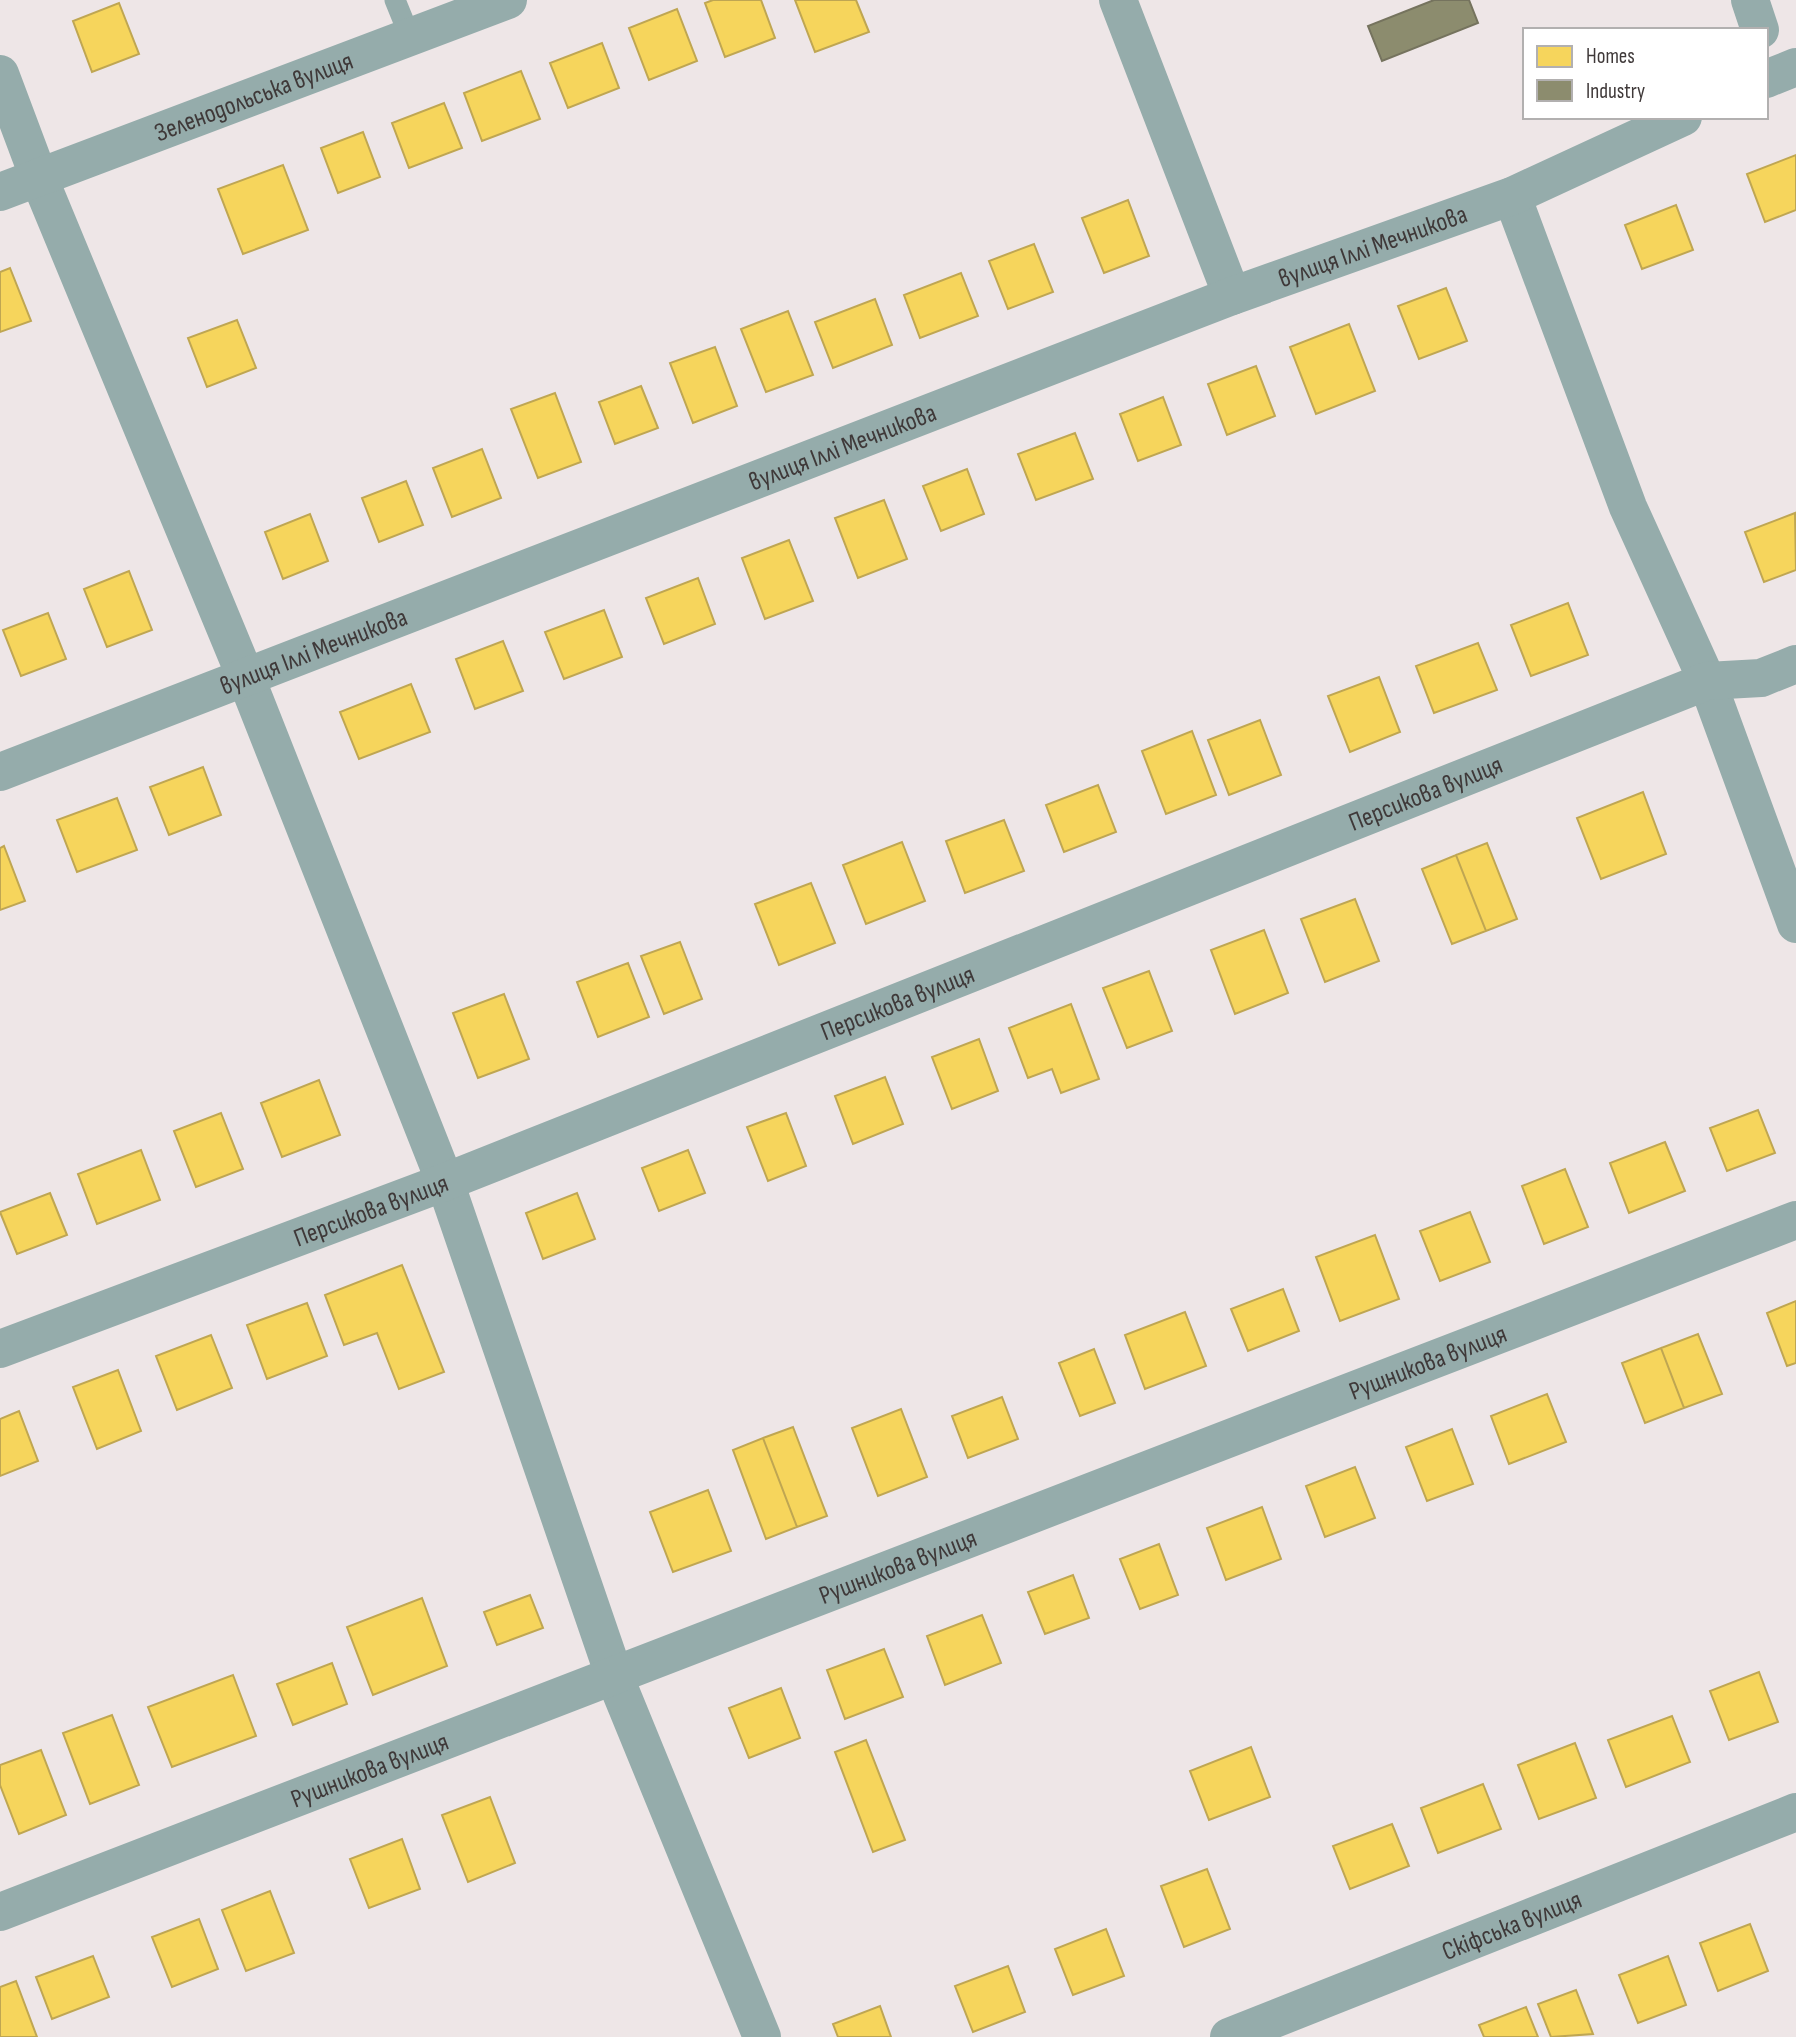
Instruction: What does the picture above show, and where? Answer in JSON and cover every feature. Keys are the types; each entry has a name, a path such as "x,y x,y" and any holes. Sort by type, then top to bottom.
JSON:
{"street":[{"name":"Зеленодольська вулиця","path":"0,192 508,0"},
{"path":"1118,0 1232,296"},
{"path":"1750,0 1759,28"},
{"path":"0,74 39,178 246,678 444,1182 615,1678 762,2037"},
{"name":"вулиця Іллі Мечникова","path":"0,772 1232,296 1512,196 1679,119"},
{"path":"1512,196 1628,507 1707,681 1796,924"},
{"name":"Персикова вулиця","path":"0,1349 444,1182 1707,681 1761,678 1796,664"},
{"name":"Рушникова вулиця","path":"0,1912 615,1678 678,1650 1796,1220"},
{"name":"Скіфська вулиця","path":"1229,2037 1796,1812"}],"lane":[{"path":"395,0 410,37"}],"building: Homes":[{"path":"713,0 761,0 775,38 725,57 705,3"},
{"path":"795,0 856,0 869,32 815,52"},
{"path":"119,3 139,54 92,72 73,21"},
{"path":"677,9 697,61 649,80 629,28"},
{"path":"602,43 619,88 568,108 550,63"},
{"path":"521,71 540,119 482,141 464,93"},
{"path":"444,103 462,148 409,168 392,123"},
{"path":"363,132 380,177 338,193 321,148"},
{"path":"1796,155 1796,210 1765,222 1747,174"},
{"path":"283,165 308,230 243,254 218,189"},
{"path":"1128,200 1149,256 1104,273 1082,218"},
{"path":"1676,205 1693,250 1642,269 1625,225"},
{"path":"1034,244 1053,292 1008,309 989,261"},
{"path":"10,268 31,321 0,332 0,272"},
{"path":"961,273 978,316 920,338 904,295"},
{"path":"1446,288 1467,341 1419,359 1398,306"},
{"path":"875,299 892,345 833,368 815,322"},
{"path":"788,311 813,375 766,392 741,329"},
{"path":"237,320 256,368 207,387 188,338"},
{"path":"1349,324 1375,391 1316,414 1290,347"},
{"path":"715,347 737,406 693,423 670,363"},
{"path":"1256,366 1275,416 1227,435 1208,384"},
{"path":"641,386 658,428 615,444 599,402"},
{"path":"555,393 581,462 538,478 511,409"},
{"path":"1163,397 1181,445 1138,461 1120,414"},
{"path":"1075,433 1093,479 1036,500 1018,454"},
{"path":"482,449 501,498 452,517 433,468"},
{"path":"967,469 984,514 941,531 923,486"},
{"path":"406,481 423,525 379,542 362,498"},
{"path":"884,500 907,559 858,578 835,518"},
{"path":"1795,513 1796,570 1764,582 1745,532"},
{"path":"310,514 328,561 283,579 265,532"},
{"path":"789,540 813,601 765,619 742,558"},
{"path":"129,571 152,630 107,647 84,589"},
{"path":"698,578 715,624 664,644 646,598"},
{"path":"1568,603 1588,655 1531,676 1511,625"},
{"path":"604,610 622,657 564,679 545,632"},
{"path":"48,613 66,659 21,676 3,630"},
{"path":"503,641 523,691 475,709 456,659"},
{"path":"1478,643 1497,690 1434,713 1416,666"},
{"path":"1379,677 1400,732 1350,752 1328,696"},
{"path":"411,684 430,732 359,759 340,712"},
{"path":"1260,720 1281,775 1229,795 1208,740"},
{"path":"1192,731 1216,795 1166,814 1142,751"},
{"path":"203,767 221,815 169,835 150,787"},
{"path":"1098,785 1116,832 1064,852 1046,805"},
{"path":"1643,792 1666,854 1601,879 1577,818"},
{"path":"117,798 137,850 77,872 57,820"},
{"path":"1004,820 1024,871 965,893 946,841"},
{"path":"902,842 925,901 866,924 843,865"},
{"path":"1487,843 1517,919 1486,931 1456,855"},
{"path":"4,846 25,901 0,910 0,848"},
{"path":"1456,855 1486,931 1452,944 1422,869"},
{"path":"811,883 835,943 779,965 755,904"},
{"path":"1355,899 1379,961 1325,982 1301,919"},
{"path":"1264,930 1288,993 1235,1014 1211,950"},
{"path":"680,942 702,999 664,1014 641,956"},
{"path":"628,963 649,1017 598,1037 577,982"},
{"path":"1149,971 1172,1031 1127,1048 1103,988"},
{"path":"504,994 529,1059 478,1078 453,1013"},
{"path":"1071,1004 1099,1079 1061,1093 1052,1069 1028,1078 1009,1028"},
{"path":"979,1039 998,1091 952,1109 932,1057"},
{"path":"885,1077 903,1124 853,1144 835,1096"},
{"path":"319,1080 340,1135 282,1157 261,1103"},
{"path":"1758,1110 1775,1153 1727,1171 1710,1128"},
{"path":"221,1113 243,1169 196,1187 174,1131"},
{"path":"786,1113 806,1166 768,1181 747,1127"},
{"path":"1665,1142 1685,1191 1629,1213 1610,1163"},
{"path":"141,1150 160,1200 97,1224 78,1174"},
{"path":"688,1150 705,1193 659,1211 642,1168"},
{"path":"1565,1169 1588,1227 1544,1244 1522,1186"},
{"path":"50,1193 67,1235 17,1254 0,1212"},
{"path":"577,1193 595,1239 543,1259 526,1213"},
{"path":"1470,1212 1490,1262 1440,1281 1420,1231"},
{"path":"1375,1235 1399,1299 1340,1321 1316,1257"},
{"path":"402,1265 444,1372 399,1389 377,1333 344,1345 325,1295"},
{"path":"1283,1289 1299,1331 1248,1351 1231,1309"},
{"path":"1796,1301 1796,1363 1787,1366 1767,1313"},
{"path":"307,1303 327,1356 267,1379 247,1325"},
{"path":"1185,1312 1206,1366 1145,1389 1125,1335"},
{"path":"1698,1334 1722,1394 1684,1408 1661,1348"},
{"path":"211,1335 232,1388 177,1410 156,1356"},
{"path":"1661,1348 1684,1408 1645,1423 1622,1363"},
{"path":"1094,1349 1115,1403 1080,1416 1059,1363"},
{"path":"118,1370 141,1431 97,1449 73,1387"},
{"path":"1547,1394 1566,1442 1509,1464 1491,1416"},
{"path":"1002,1397 1018,1439 968,1458 952,1416"},
{"path":"901,1409 927,1477 878,1496 852,1428"},
{"path":"19,1411 38,1461 0,1476 0,1419"},
{"path":"793,1427 827,1516 797,1527 763,1438"},
{"path":"1452,1429 1473,1484 1427,1501 1406,1447"},
{"path":"763,1438 797,1527 766,1539 733,1450"},
{"path":"1355,1467 1375,1518 1325,1537 1306,1486"},
{"path":"708,1490 731,1551 673,1572 650,1512"},
{"path":"1262,1507 1281,1559 1226,1580 1207,1528"},
{"path":"1159,1544 1178,1595 1140,1609 1120,1559"},
{"path":"1073,1575 1089,1618 1045,1634 1028,1592"},
{"path":"530,1595 543,1628 497,1645 484,1612"},
{"path":"422,1598 447,1666 373,1695 347,1627"},
{"path":"982,1615 1001,1663 945,1685 927,1636"},
{"path":"884,1649 903,1697 845,1719 827,1670"},
{"path":"332,1663 347,1704 293,1725 277,1684"},
{"path":"1759,1672 1778,1722 1729,1740 1710,1691"},
{"path":"233,1675 256,1736 172,1767 148,1707"},
{"path":"781,1688 800,1738 749,1758 729,1708"},
{"path":"112,1715 139,1785 90,1804 63,1733"},
{"path":"1672,1716 1690,1762 1626,1787 1608,1740"},
{"path":"866,1740 905,1840 873,1852 835,1752"},
{"path":"1575,1743 1596,1798 1539,1819 1518,1765"},
{"path":"1251,1747 1270,1797 1209,1820 1190,1771"},
{"path":"41,1750 66,1815 19,1834 0,1785 0,1765"},
{"path":"1483,1784 1501,1829 1438,1853 1421,1808"},
{"path":"490,1797 515,1863 468,1882 442,1815"},
{"path":"1392,1824 1409,1866 1350,1889 1333,1846"},
{"path":"402,1839 420,1889 369,1908 350,1859"},
{"path":"1207,1869 1230,1929 1184,1947 1161,1886"},
{"path":"270,1891 294,1953 246,1971 222,1910"},
{"path":"199,1919 218,1969 172,1987 152,1937"},
{"path":"1750,1924 1768,1971 1718,1991 1700,1943"},
{"path":"1106,1929 1124,1976 1073,1995 1055,1949"},
{"path":"93,1956 109,1997 52,2019 36,1977"},
{"path":"1668,1956 1686,2005 1638,2023 1619,1975"},
{"path":"1008,1966 1025,2012 973,2032 955,1986"},
{"path":"16,1981 37,2037 0,2037 0,1987"},
{"path":"1576,1990 1593,2034 1551,2037 1538,2004"},
{"path":"880,2006 891,2037 838,2037 833,2024"},
{"path":"1526,2007 1538,2037 1484,2037 1479,2025"}],"building: Industry":[{"path":"1434,0 1469,0 1478,23 1382,61 1368,26"}]}
